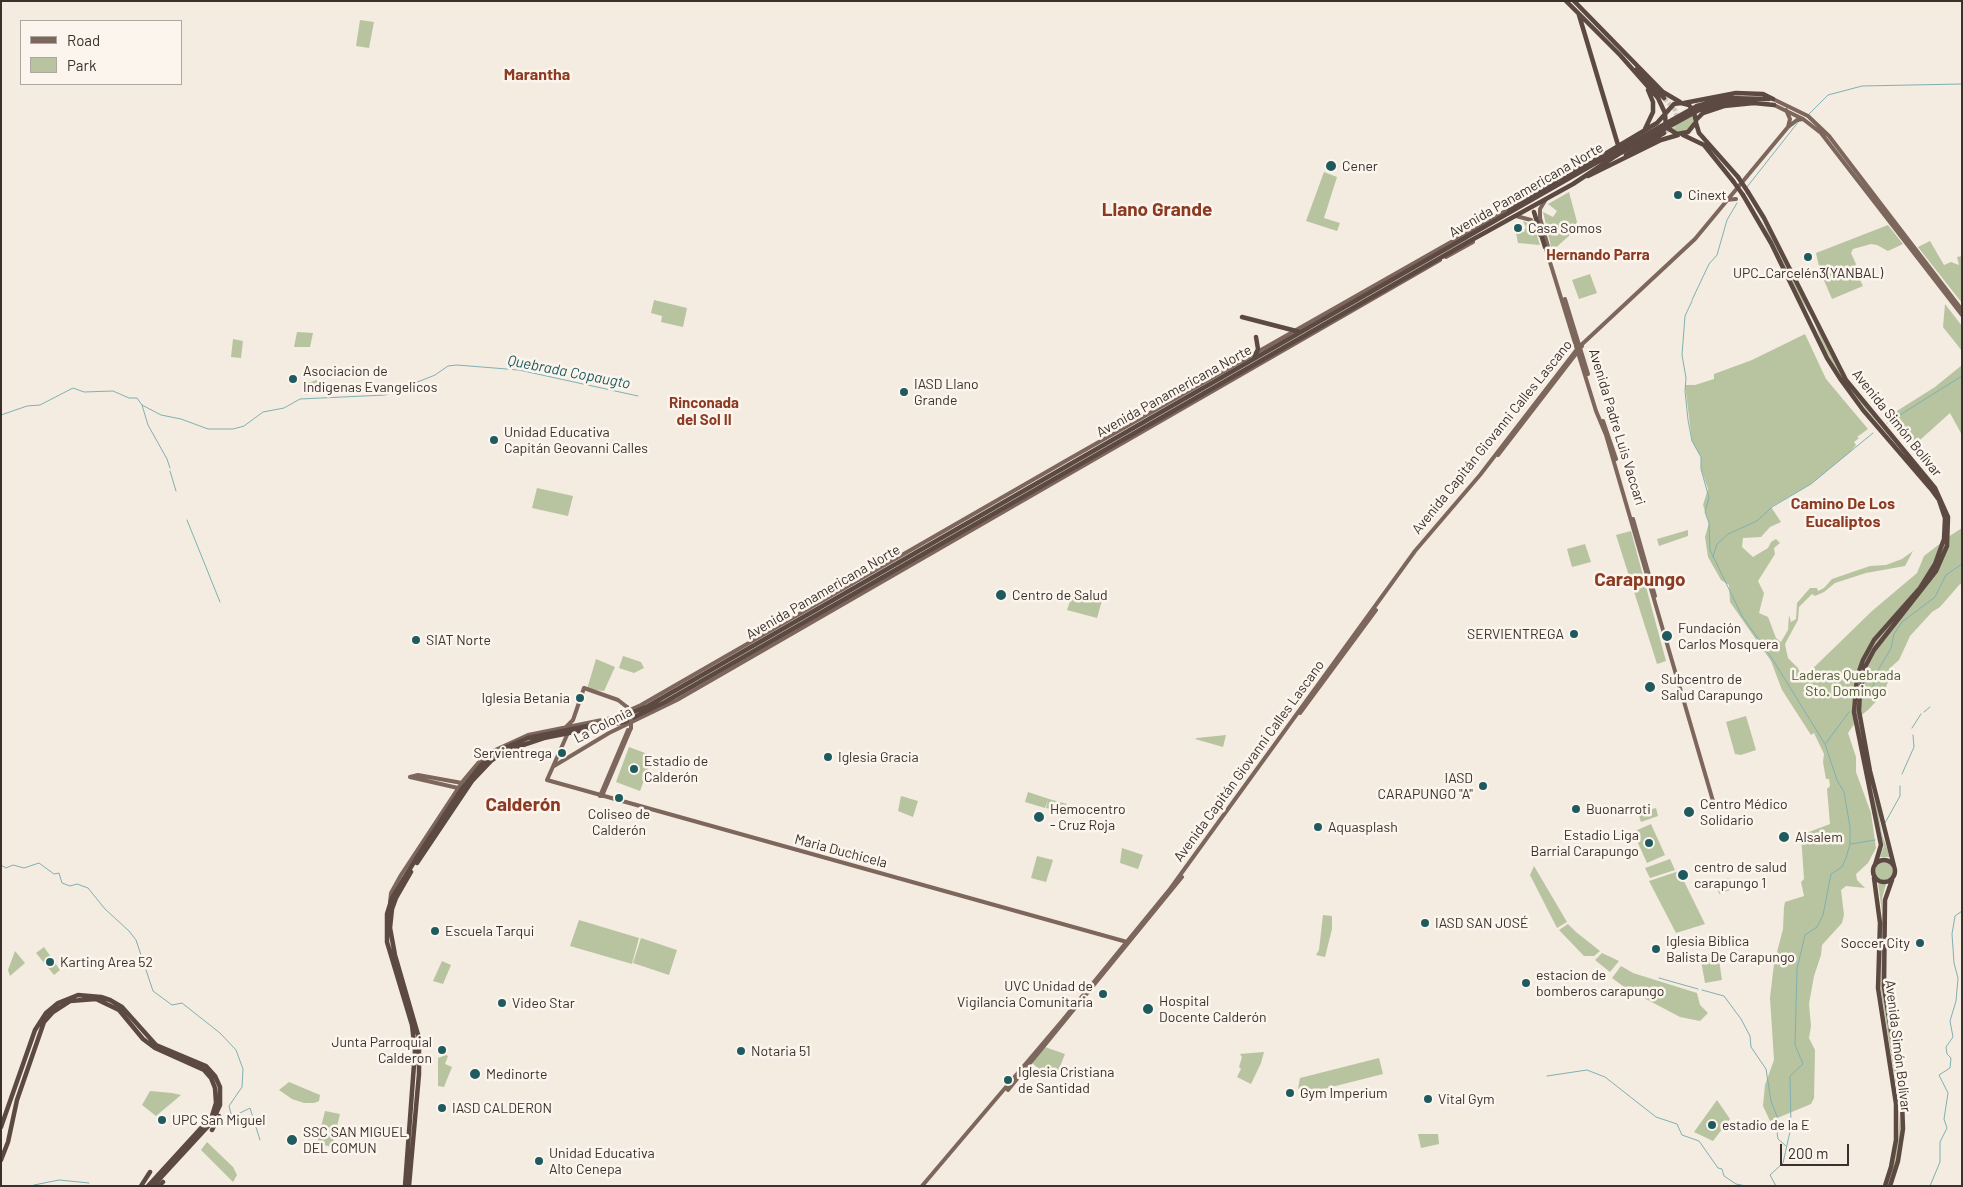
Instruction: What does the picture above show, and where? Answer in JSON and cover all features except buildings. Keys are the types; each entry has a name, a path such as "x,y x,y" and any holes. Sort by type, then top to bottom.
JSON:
{"highway":[{"path":"1566,1 1596,30 1658,98 1665,114 1666,127 1672,133 1681,135"},
{"path":"1574,1 1663,92 1693,109 1696,121"},
{"path":"1577,11 1586,35 1618,145"},
{"path":"1586,35 1589,30 1596,30"},
{"path":"1624,52 1629,61 1664,98"},
{"path":"1643,132 1653,112 1653,102 1647,86"},
{"path":"1546,189 1658,122 1672,105 1718,95 1744,92 1763,94 1773,99"},
{"name":"Avenida Panamericana Norte","path":"409,1186 419,1074 419,1038 391,939 392,909 414,868 480,772 498,756 512,748 544,738 567,735 624,722 698,685 815,616 873,585 974,525 1169,415 1270,348 1698,108 1726,98 1773,99"},
{"name":"Avenida Panamericana Norte","path":"1698,108 1742,101 1774,105"},
{"path":"1586,176 1594,174 1661,140 1690,131 1703,113 1724,106 1754,103 1774,105"},
{"name":"Avenida Simón Bolívar","path":"1696,121 1700,133 1738,177 1841,380 1863,410 1931,489 1939,500 1945,518 1944,539 1938,559 1920,588 1869,647 1858,672 1856,705 1895,875 1885,900 1884,987 1902,1101 1903,1129 1898,1161 1890,1186"},
{"path":"1594,174 1664,133"},
{"name":"Avenida Simón Bolívar","path":"1681,135 1698,140 1704,145 1764,218 1846,380 1935,488 1948,517 1948,540 1941,561 1926,587 1874,650 1863,674 1859,698 1854,712 1881,845 1872,871 1880,923 1878,988 1896,1104 1896,1140 1885,1186"},
{"name":"Avenida Panamericana Norte","path":"404,1186 415,1052 412,1025 387,939 387,914 390,904 461,790 477,769 490,757 508,746 528,738 621,718 648,706 702,673 808,615 846,591 1143,420 1186,403 1301,340 1586,176 1616,154"},
{"path":"1502,217 1513,207 1592,162"},
{"path":"1534,212 1546,247"},
{"path":"1242,317 1298,332"},
{"path":"1254,359 1256,354 1256,337"},
{"path":"971,520 974,525"},
{"path":"815,616 812,614 818,609"},
{"path":"803,623 811,618 808,615"},
{"path":"1875,865 1884,860 1894,866"},
{"path":"1874,878 1883,883 1892,880"},
{"path":"1,1127 40,1020 58,1003 78,995 101,997 110,1000 122,1007 156,1045 206,1066 218,1082 221,1094 219,1117 212,1130"},
{"path":"1,1160 8,1142 25,1076 44,1022 56,1009 70,1002 96,999 119,1010 143,1039 155,1048 204,1070 213,1081 216,1091 216,1103 212,1116 148,1186"},
{"path":"153,1186 207,1129 219,1109"},
{"path":"141,1186 150,1172"}],"main road":[{"name":"Avenida Panamericana Norte","path":"1773,99 1803,113 1822,129 1962,310"},
{"name":"Avenida Panamericana Norte","path":"1774,105 1803,118 1817,129 1962,315"},
{"path":"1786,110 1790,116 1788,127"},
{"name":"Avenida Capitán Giovanni Calles Lascano","path":"1128,942 1177,880 1415,551 1480,475 1580,346 1695,239 1725,200 1788,127 1803,118"},
{"name":"Avenida Padre Luis Vaccari","path":"1546,199 1540,209 1540,218 1650,577 1672,664"},
{"path":"1725,200 1736,199"},
{"name":"Avenida Panamericana Norte","path":"1298,332 1513,207"},
{"name":"Avenida Padre Luis Vaccari","path":"1516,216 1531,220 1546,247 1580,346 1582,361 1596,411 1606,435 1713,801"},
{"name":"Avenida Capitán Giovanni Calles Lascano","path":"924,1186 1179,881 1417,552 1453,511 1574,358 1580,346"},
{"name":"Avenida Panamericana Norte","path":"390,904 391,893 401,875 458,788 480,762 508,742 528,735 624,713 702,673 1256,354 1270,348"},
{"path":"1574,358 1582,361"},
{"name":"Avenida Panamericana Norte","path":"664,707 698,685 1088,462"},
{"path":"566,727 573,720 584,688 618,700 626,707 630,728 601,796"},
{"path":"582,694 587,693 617,702 626,707"},
{"name":"La Colonia","path":"554,766 609,733 664,707"},
{"path":"573,720 575,725"},
{"path":"554,766 567,735"},
{"name":"Maria Duchicela","path":"554,766 547,780 1128,942"},
{"path":"458,788 412,779 410,777 416,775 462,783"}],"green space":[{"path":"360,20 374,22 369,48 356,46"},
{"path":"1694,113 1692,127 1681,133 1668,127"},
{"path":"1324,172 1337,177 1324,218 1340,223 1337,231 1306,221"},
{"path":"1569,192 1577,222 1570,235 1552,251 1543,212 1553,217 1557,211 1548,204"},
{"path":"1762,220 1765,225 1812,318 1795,290"},
{"path":"1523,221 1534,226 1540,245 1518,243 1516,233 1524,232 1526,227"},
{"path":"1888,225 1903,244 1888,251 1871,244 1853,249 1851,253 1856,264 1854,268 1863,286 1832,299 1820,271 1816,253"},
{"path":"1930,241 1944,265 1951,262 1959,265 1957,257 1962,256 1962,303 1918,247"},
{"path":"1590,274 1597,293 1579,299 1572,280"},
{"path":"654,300 687,308 683,327 661,322 662,316 651,313"},
{"path":"1945,304 1962,326 1962,351 1943,327"},
{"path":"1813,320 1844,380 1929,481 1943,505 1931,485 1845,385 1823,345"},
{"path":"297,332 313,333 310,347 294,347"},
{"name":"Laderas Quebrada Sto. Domingo","path":"1805,334 1826,379 1868,429 1857,437 1859,438 1854,442 1856,445 1850,452 1811,484 1771,507 1781,522 1770,527 1761,537 1743,538 1742,547 1753,557 1768,548 1771,542 1776,539 1780,543 1774,548 1775,554 1758,581 1764,593 1759,613 1768,617 1776,638 1781,642 1788,630 1789,615 1791,622 1796,619 1797,603 1810,588 1817,588 1818,591 1824,588 1832,579 1870,566 1886,565 1902,559 1913,551 1905,566 1866,573 1835,583 1824,592 1815,596 1812,594 1799,607 1798,620 1785,644 1788,658 1798,668 1802,679 1872,611 1917,573 1924,556 1946,539 1947,527 1944,507 1948,516 1948,537 1962,528 1962,585 1960,584 1940,607 1932,612 1910,636 1899,660 1889,669 1890,677 1883,694 1858,718 1870,785 1877,806 1882,834 1890,857 1880,857 1884,846 1869,782 1857,720 1848,733 1856,757 1856,772 1871,813 1876,848 1868,863 1856,874 1857,880 1865,888 1846,886 1841,890 1844,915 1842,923 1822,945 1821,955 1814,976 1809,1004 1811,1026 1809,1038 1815,1050 1814,1098 1811,1104 1770,1121 1763,1106 1765,1085 1774,1060 1770,998 1774,964 1783,929 1784,907 1785,902 1804,896 1801,882 1804,879 1801,835 1830,824 1827,789 1830,786 1829,779 1826,779 1823,762 1824,754 1814,733 1811,735 1782,690 1771,661 1730,602 1729,585 1721,580 1708,557 1705,537 1709,523 1703,505 1708,489 1701,469 1701,457 1692,441 1685,385 1695,385 1714,379 1714,374 1752,360"},
{"path":"233,339 243,341 241,358 231,357"},
{"path":"1962,365 1962,435 1950,413 1910,449 1889,416 1935,387"},
{"path":"317,380 323,389 305,395 304,384"},
{"path":"537,488 573,496 568,516 532,508"},
{"path":"1688,530 1688,536 1659,546 1657,539"},
{"path":"1631,531 1666,661 1657,664 1616,535"},
{"path":"1585,544 1591,562 1572,567 1567,549"},
{"path":"1074,589 1103,597 1097,618 1067,610"},
{"path":"623,656 641,662 644,668 634,673 619,668"},
{"path":"596,659 615,667 604,691 587,689"},
{"path":"1746,716 1756,750 1741,755 1735,754 1726,722"},
{"path":"1226,735 1223,747 1195,739 1197,738"},
{"name":"Estadio de Calderón","path":"629,747 653,756 640,791 616,782"},
{"path":"1028,792 1067,804 1063,812 1046,808 1048,800 1045,808 1025,802"},
{"path":"901,796 918,801 913,817 898,811"},
{"path":"517,798 532,801 527,813 513,809"},
{"path":"1656,808 1658,816 1641,822 1638,813"},
{"name":"Estadio Liga Barrial Carapungo","path":"1651,824 1665,855 1647,863 1633,832"},
{"path":"1122,848 1143,855 1138,869 1120,863"},
{"path":"1037,856 1053,860 1046,882 1031,878"},
{"path":"1670,859 1675,870 1650,878 1645,868"},
{"path":"1880,862 1888,862 1893,867 1891,878 1880,880 1875,875 1875,867"},
{"path":"1534,866 1567,922 1557,928 1530,875"},
{"path":"1679,871 1705,924 1676,933 1649,881"},
{"path":"1730,878 1733,889 1719,894 1716,882"},
{"path":"1878,883 1886,884 1882,898 1883,912 1882,989 1900,1100 1901,1132 1899,1152 1889,1186 1898,1141 1900,1111 1880,985 1882,912"},
{"path":"1323,915 1332,916 1332,929 1325,957 1316,955 1319,950"},
{"path":"579,920 639,938 632,964 570,946"},
{"path":"1568,924 1600,951 1594,956 1584,956 1559,930"},
{"path":"641,938 677,950 669,975 633,963"},
{"name":"Karting Area 52","path":"44,947 60,970 54,975 36,953"},
{"path":"15,951 25,963 10,976 8,970"},
{"path":"1602,953 1619,961 1610,972 1595,960"},
{"path":"1718,953 1722,980 1705,983 1700,955"},
{"path":"442,961 451,965 443,984 433,981"},
{"path":"1621,966 1633,973 1697,993 1700,1005 1708,1013 1700,1021 1680,1017 1627,989 1612,978"},
{"path":"1045,1047 1065,1054 1055,1079 1046,1075 1032,1063"},
{"path":"1264,1052 1251,1084 1237,1077 1241,1069 1239,1067 1242,1057 1240,1054"},
{"path":"448,1056 445,1064 452,1067 444,1087 438,1086 438,1058"},
{"path":"1379,1058 1383,1074 1304,1094 1302,1088 1298,1089 1300,1078"},
{"path":"289,1082 320,1095 319,1101 304,1103 292,1099 279,1090"},
{"path":"150,1091 181,1095 156,1116 142,1105"},
{"name":"estadio de la E","path":"1717,1100 1730,1119 1713,1141 1694,1132"},
{"path":"325,1111 340,1114 332,1147 317,1143"},
{"path":"1418,1134 1438,1134 1439,1144 1421,1148"},
{"path":"207,1142 233,1167 237,1175 233,1182 201,1150"}],"waterway":[{"path":"1809,114 1828,95 1862,86 1962,84"},
{"path":"1747,187 1799,121"},
{"path":"1692,300 1709,264 1717,255 1727,220 1737,203"},
{"path":"1692,301 1685,316 1682,355 1686,378 1685,391 1688,420 1692,441 1701,457 1701,469 1709,498 1705,512 1709,523 1710,550 1742,616 1773,660 1825,744 1837,780 1844,792 1850,827 1850,844 1846,858 1842,867 1831,874 1823,915 1817,927 1805,935 1797,969 1795,1045 1803,1064 1790,1076 1791,1127 1783,1163 1770,1175 1776,1186"},
{"name":"Quebrada Copaugto","path":"1,415 27,406 40,405 73,388 84,392 113,391 129,398 137,398 142,405 161,415 181,419 208,429 233,429 244,426 263,412 284,408 300,399 385,395 435,375 448,366 457,365 519,370 638,396"},
{"path":"1887,423 1962,376"},
{"path":"142,405 148,425 170,468"},
{"path":"1713,557 1717,544 1728,534 1757,521 1772,507 1811,484 1873,433"},
{"path":"170,471 176,491"},
{"path":"187,520 220,602"},
{"path":"1862,699 1873,687 1877,672 1891,648 1894,634 1902,622 1935,597 1946,575 1962,564"},
{"path":"1924,712 1930,707"},
{"path":"1826,743 1849,712"},
{"path":"1912,728 1921,714"},
{"path":"1902,774 1914,747 1913,735"},
{"path":"1885,823 1900,796 1900,786"},
{"path":"1851,844 1875,840"},
{"path":"1,865 6,868 13,865 24,868 39,863 54,874 59,873 62,883 70,886 77,884 88,888 105,909 129,931 136,940 153,991 172,1005 182,1003 220,1033 236,1050 243,1069 242,1087 229,1106 231,1114 236,1115 250,1108 260,1140"},
{"path":"1930,1186 1940,1162 1940,1142 1947,1128 1944,1119 1948,1093 1939,1075 1950,1068 1951,1058 1947,1054 1946,1047 1953,1037 1950,1021 1956,1001 1958,978 1954,963 1952,934 1955,916 1962,911"},
{"path":"1659,978 1698,989"},
{"path":"1702,990 1724,996 1741,1019 1750,1036 1751,1047 1766,1069 1771,1101 1780,1124 1777,1132 1778,1139 1786,1146"},
{"path":"1547,1076 1587,1070 1605,1077 1656,1117 1677,1124 1682,1135 1699,1141 1718,1168 1722,1169 1724,1176 1736,1184 1746,1186"},
{"path":"34,1185 59,1180 89,1183"}],"tunnel":[{"path":"1664,98 1675,110 1677,117 1674,126 1664,133"}],"place":[{"name":"Cener","path":"1331,166"},
{"name":"Cinext","path":"1678,195"},
{"name":"Casa Somos","path":"1518,228"},
{"name":"UPC_Carcelén3(YANBAL)","path":"1808,257"},
{"name":"Asociacion de Indigenas Evangelicos","path":"293,379"},
{"name":"IASD Llano Grande","path":"904,392"},
{"name":"Unidad Educativa Capitán Geovanni Calles","path":"494,440"},
{"name":"Centro de Salud","path":"1001,595"},
{"name":"SERVIENTREGA","path":"1574,634"},
{"name":"Fundación Carlos Mosquera","path":"1667,636"},
{"name":"SIAT Norte","path":"416,640"},
{"name":"Subcentro de Salud Carapungo","path":"1650,687"},
{"name":"Iglesia Betania","path":"580,698"},
{"name":"Servientrega","path":"562,753"},
{"name":"Iglesia Gracia","path":"828,757"},
{"name":"Estadio de Calderón","path":"634,769"},
{"name":"IASD CARAPUNGO \"A\"","path":"1483,786"},
{"name":"Coliseo de Calderón","path":"619,798"},
{"name":"Buonarroti","path":"1576,809"},
{"name":"Centro Médico Solidario","path":"1689,812"},
{"name":"Hemocentro - Cruz Roja","path":"1039,817"},
{"name":"Aquasplash","path":"1318,827"},
{"name":"Alsalem","path":"1784,837"},
{"name":"Estadio Liga Barrial Carapungo","path":"1649,843"},
{"name":"centro de salud carapungo 1","path":"1683,875"},
{"name":"IASD SAN JOSÉ","path":"1425,923"},
{"name":"Escuela Tarqui","path":"435,931"},
{"name":"Soccer City","path":"1920,943"},
{"name":"Iglesia Biblica Balista De Carapungo","path":"1656,949"},
{"name":"Karting Area 52","path":"50,962"},
{"name":"estacion de bomberos carapungo","path":"1526,983"},
{"name":"UVC Unidad de Vigilancia Comunitaria","path":"1103,994"},
{"name":"Video Star","path":"502,1003"},
{"name":"Hospital Docente Calderón","path":"1148,1009"},
{"name":"Junta Parroquial Calderon","path":"442,1050"},
{"name":"Notaria 51","path":"741,1051"},
{"name":"Medinorte","path":"475,1074"},
{"name":"Iglesia Cristiana de Santidad","path":"1008,1080"},
{"name":"Gym Imperium","path":"1290,1093"},
{"name":"Vital Gym","path":"1428,1099"},
{"name":"IASD CALDERON","path":"442,1108"},
{"name":"UPC San Miguel","path":"162,1120"},
{"name":"estadio de la E","path":"1712,1125"},
{"name":"SSC SAN MIGUEL DEL COMUN","path":"292,1140"},
{"name":"Unidad Educativa Alto Cenepa","path":"539,1161"}],"district":[{"name":"Marantha","path":"537,75"},
{"name":"Llano Grande","path":"1157,210"},
{"name":"Hernando Parra","path":"1598,255"},
{"name":"Rinconada del Sol II","path":"704,412"},
{"name":"Camino De Los Eucaliptos","path":"1843,513"},
{"name":"Carapungo","path":"1640,580"},
{"name":"Calderón","path":"523,805"}]}
